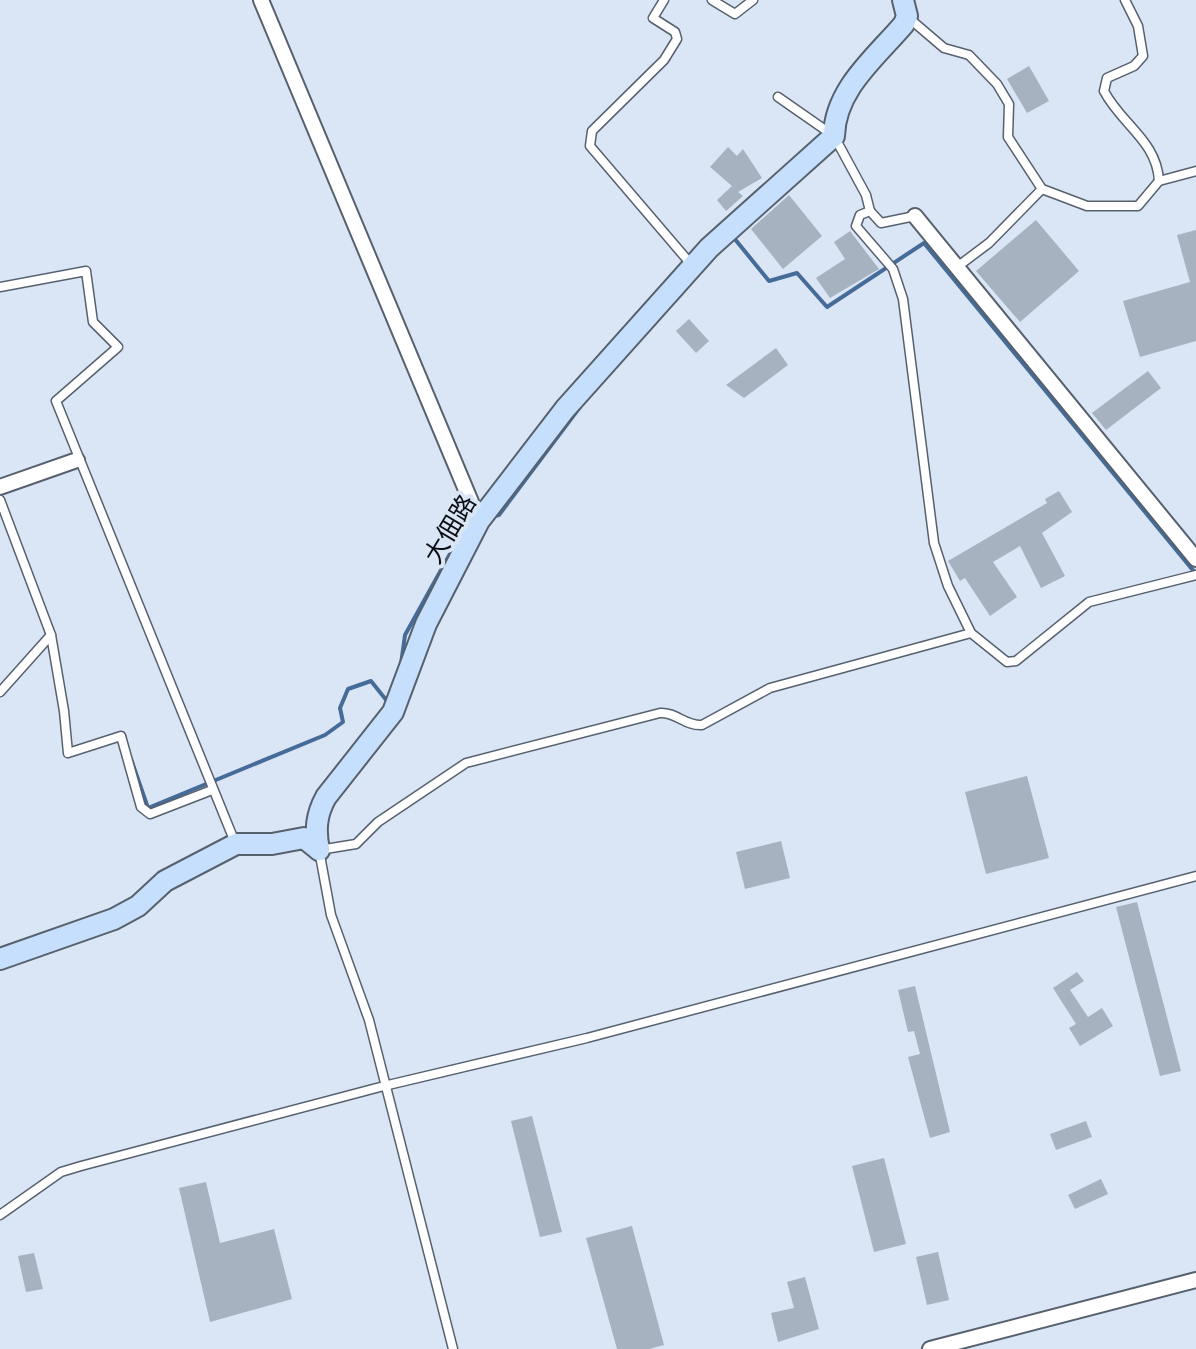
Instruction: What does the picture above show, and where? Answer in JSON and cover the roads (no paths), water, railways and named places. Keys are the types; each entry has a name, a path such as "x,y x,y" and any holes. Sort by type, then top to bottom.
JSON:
{"street":[{"path":"262,0 480,522"},
{"path":"834,136 844,94 904,24 905,8"},
{"name":"大佃路","path":"319,850 318,813 326,797 393,712 426,624 480,522 589,380 693,266 834,136"},
{"path":"915,216 1196,560"},
{"path":"0,487 78,460"},
{"path":"0,959 114,919 138,906 166,881 236,844 272,844 304,838 319,850"},
{"path":"930,1349 1196,1280"}],"lane":[{"path":"664,0 653,18 675,32 677,39 664,60 588,140 693,266"},
{"path":"712,0 735,14 753,0"},
{"path":"1126,0 1138,26 1143,56 1134,66 1107,78 1104,90 1150,148 1158,162 1158,181"},
{"path":"905,8 944,48 969,55 997,84 1009,104 1008,137 1042,189 1088,206 1138,206 1158,181 1196,171"},
{"path":"778,97 834,136 866,195 870,211 881,224 915,216"},
{"path":"956,268 988,243 1042,189"},
{"path":"870,211 860,215 856,226 893,269 902,299 934,543 948,586 971,633 1007,662 1016,661 1090,602 1196,575"},
{"path":"0,287 86,271 93,322 118,347 56,401 236,844"},
{"path":"0,500 50,635 68,753 121,736 141,807 150,814 212,790"},
{"path":"453,1349 368,1020 331,915 319,850 356,844 378,822 466,763 660,713 668,713 690,726 702,725 770,688 971,633"},
{"path":"0,692 50,635"},
{"path":"0,1215 61,1172 384,1086 587,1038 1196,876"}],"waterway":[{"path":"734,238 769,281 797,273 827,307 924,243 1196,574"},
{"path":"494,516 499,515 580,407"},
{"path":"401,664 405,635 461,534"},
{"path":"131,759 148,808 325,735 343,722 340,708 348,689 371,681 387,701 389,696"}]}
